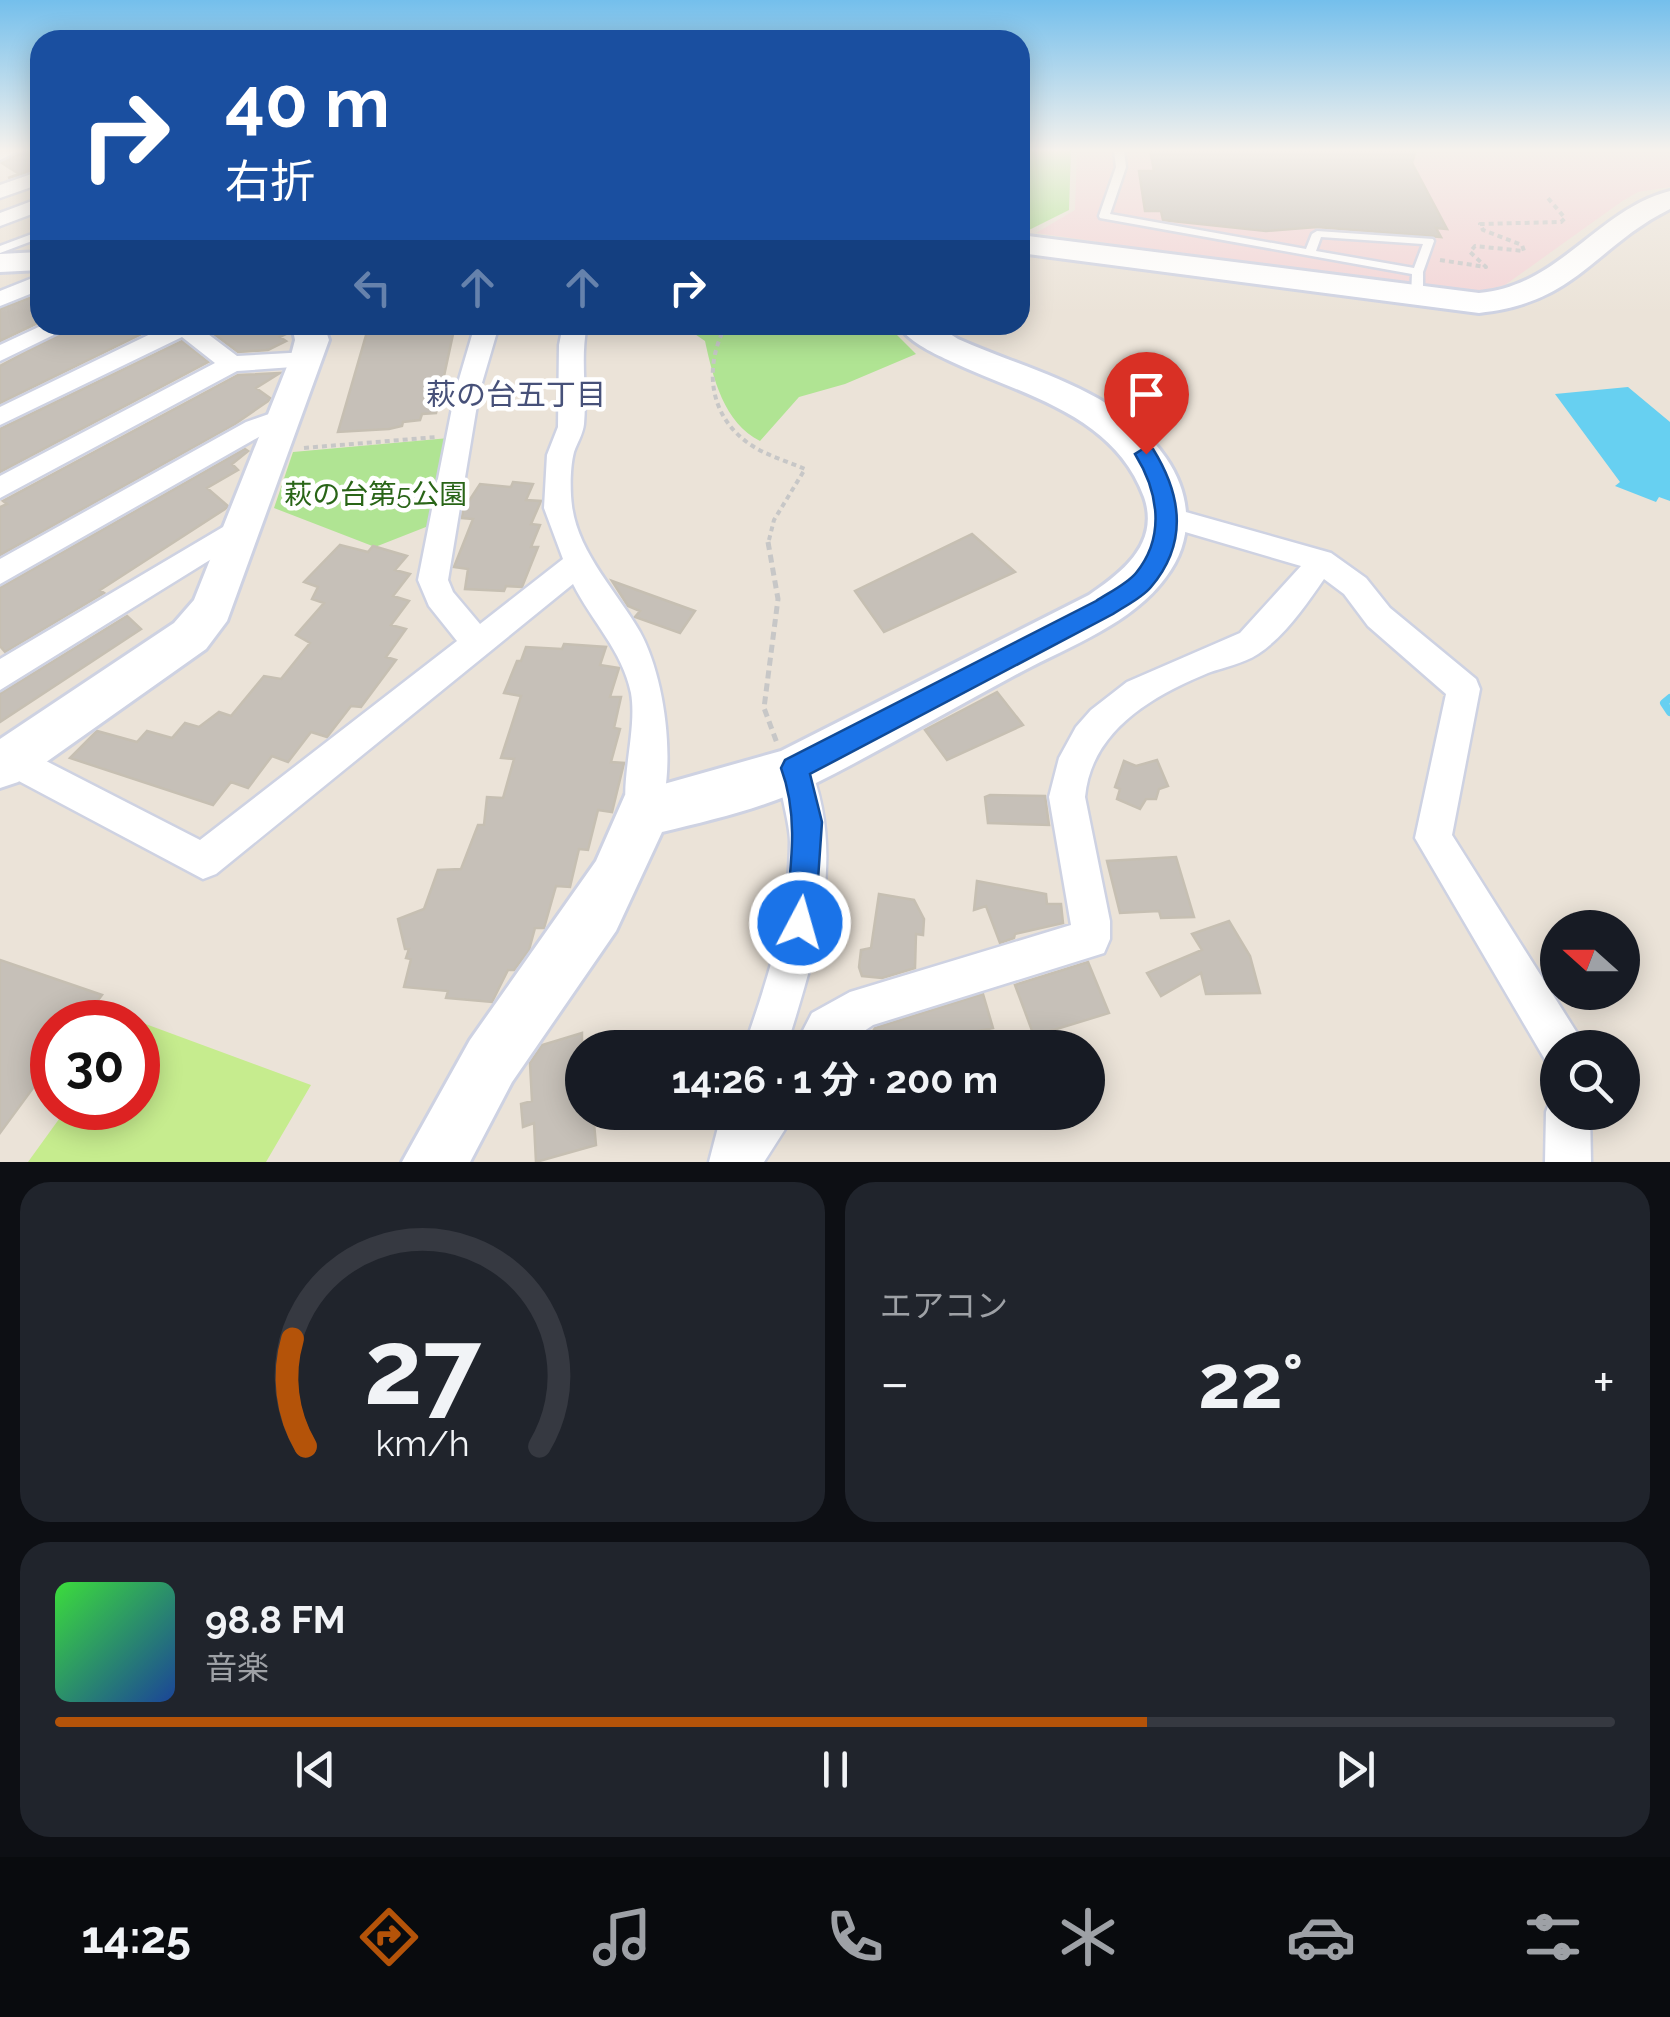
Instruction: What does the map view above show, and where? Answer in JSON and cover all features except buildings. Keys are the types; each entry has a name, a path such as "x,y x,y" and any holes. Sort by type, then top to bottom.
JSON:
{"street":[{"path":"1030,245 1417,284 1478,303 1525,296 1544,286 1657,204"},
{"path":"0,220 30,208"},
{"path":"0,263 30,262"},
{"path":"0,299 30,286"},
{"path":"0,354 41,335"},
{"path":"0,417 164,335"},
{"path":"194,335 232,364"},
{"path":"477,642 440,598 433,580 482,335"},
{"path":"434,1162 492,1060 584,933 633,848 643,812 650,736 647,694 627,638 590,586 558,508 560,455 571,427 572,335"},
{"path":"643,812 715,796 794,768 1104,608 1143,581 1165,540 1168,517 1160,477 1146,454 1104,417 928,335"},
{"path":"308,342 279,433 212,609 190,636 6,763 203,861 580,562"},
{"path":"0,488 232,364 308,342"},
{"path":"0,573 255,428 279,433"},
{"path":"1168,517 1320,560 1355,586 1379,617 1464,688 1433,838 1551,1030"},
{"path":"0,676 244,526"},
{"path":"826,1030 864,1007 1090,938 1068,801 1070,777 1078,756 1114,710 1136,690 1248,644 1300,589 1320,560"},
{"path":"771,1030 786,983 802,908 808,822 804,793 794,768"},
{"path":"733,1162 740,1130"},
{"path":"733,1162 759,1130"},
{"path":"1568,1130 1568,1162"}],"lane":[{"path":"1108,204 1104,216 1312,251 1417,284 1429,241 1317,234 1312,251"},
{"path":"0,250 30,238"}],"path":[{"path":"1423,256 1486,267 1470,252 1475,246 1524,251 1522,245 1483,230 1480,224 1562,222 1565,218 1555,204"},
{"path":"720,335 708,368 712,388 725,413 744,440 805,470 768,537 778,594 777,630 762,690 766,726 794,768"},
{"path":"279,433 460,435"}],"shaded area":[{"path":"1075,204 1618,204 1505,285 1477,292 1442,291 1036,233 1075,210"}],"green space":[{"path":"1030,204 1069,204 1069,210 1030,230"},
{"path":"696,335 897,335 916,354 845,384 799,397 760,441 737,423 729,411 716,384 705,341"},
{"name":"萩の台第5公園","path":"449,438 431,525 375,547 274,508 293,452"},
{"path":"160,1029 311,1085 266,1162 28,1162 51,1130 160,1130"}],"water":[{"path":"1628,387 1670,422 1670,501 1659,497 1656,502 1615,486 1620,482 1555,394"}],"waterway":[{"path":"1670,698 1664,703 1670,712"}],"district":[{"name":"萩の台五丁目","path":"516,394"}],"route":[{"path":"800,923 808,822 804,793 794,768 1104,608 1143,581 1165,540 1168,517 1160,477 1146,454"}]}
